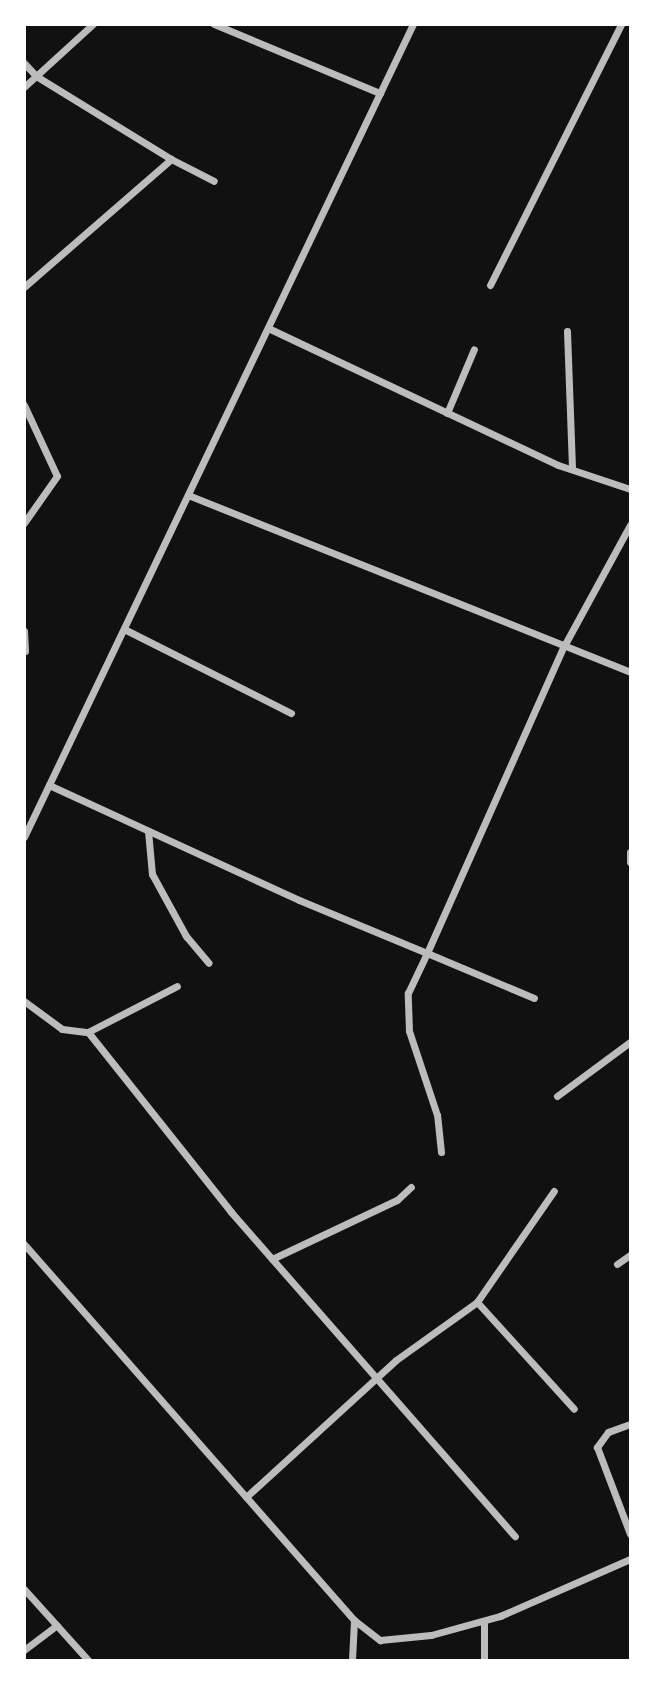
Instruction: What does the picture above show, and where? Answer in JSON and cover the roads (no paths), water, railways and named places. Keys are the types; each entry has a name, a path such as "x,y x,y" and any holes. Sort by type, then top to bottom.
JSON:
{"street":[{"path":"24,87 93,24"},
{"path":"214,24 380,93"},
{"path":"24,837 413,24"},
{"path":"490,285 621,24"},
{"path":"24,64 36,76 171,159 214,181"},
{"path":"24,287 171,159"},
{"path":"268,328 572,470 631,489"},
{"path":"567,331 572,470"},
{"path":"447,413 474,349"},
{"path":"24,405 57,476 24,523"},
{"path":"188,495 631,672"},
{"path":"441,1152 437,1115 409,1031 408,993 564,646 631,526"},
{"path":"124,629 291,713"},
{"path":"24,631 26,651"},
{"path":"49,785 148,831 534,998"},
{"path":"148,831 152,874 186,936 209,963"},
{"path":"631,852 631,862"},
{"path":"24,1001 62,1028 88,1032 177,986"},
{"path":"88,1032 148,1111 272,1259 515,1536"},
{"path":"557,1096 631,1042"},
{"path":"272,1259 397,1200 411,1187"},
{"path":"246,1497 378,1377 477,1302 554,1191"},
{"path":"24,1244 354,1620 380,1640 431,1635 484,1621 631,1559"},
{"path":"617,1264 631,1255"},
{"path":"477,1302 574,1409"},
{"path":"631,1424 608,1432 597,1447 631,1534"},
{"path":"24,1589 88,1661"},
{"path":"352,1661 354,1620"},
{"path":"484,1621 484,1661"},
{"path":"24,1650 57,1625"}]}
